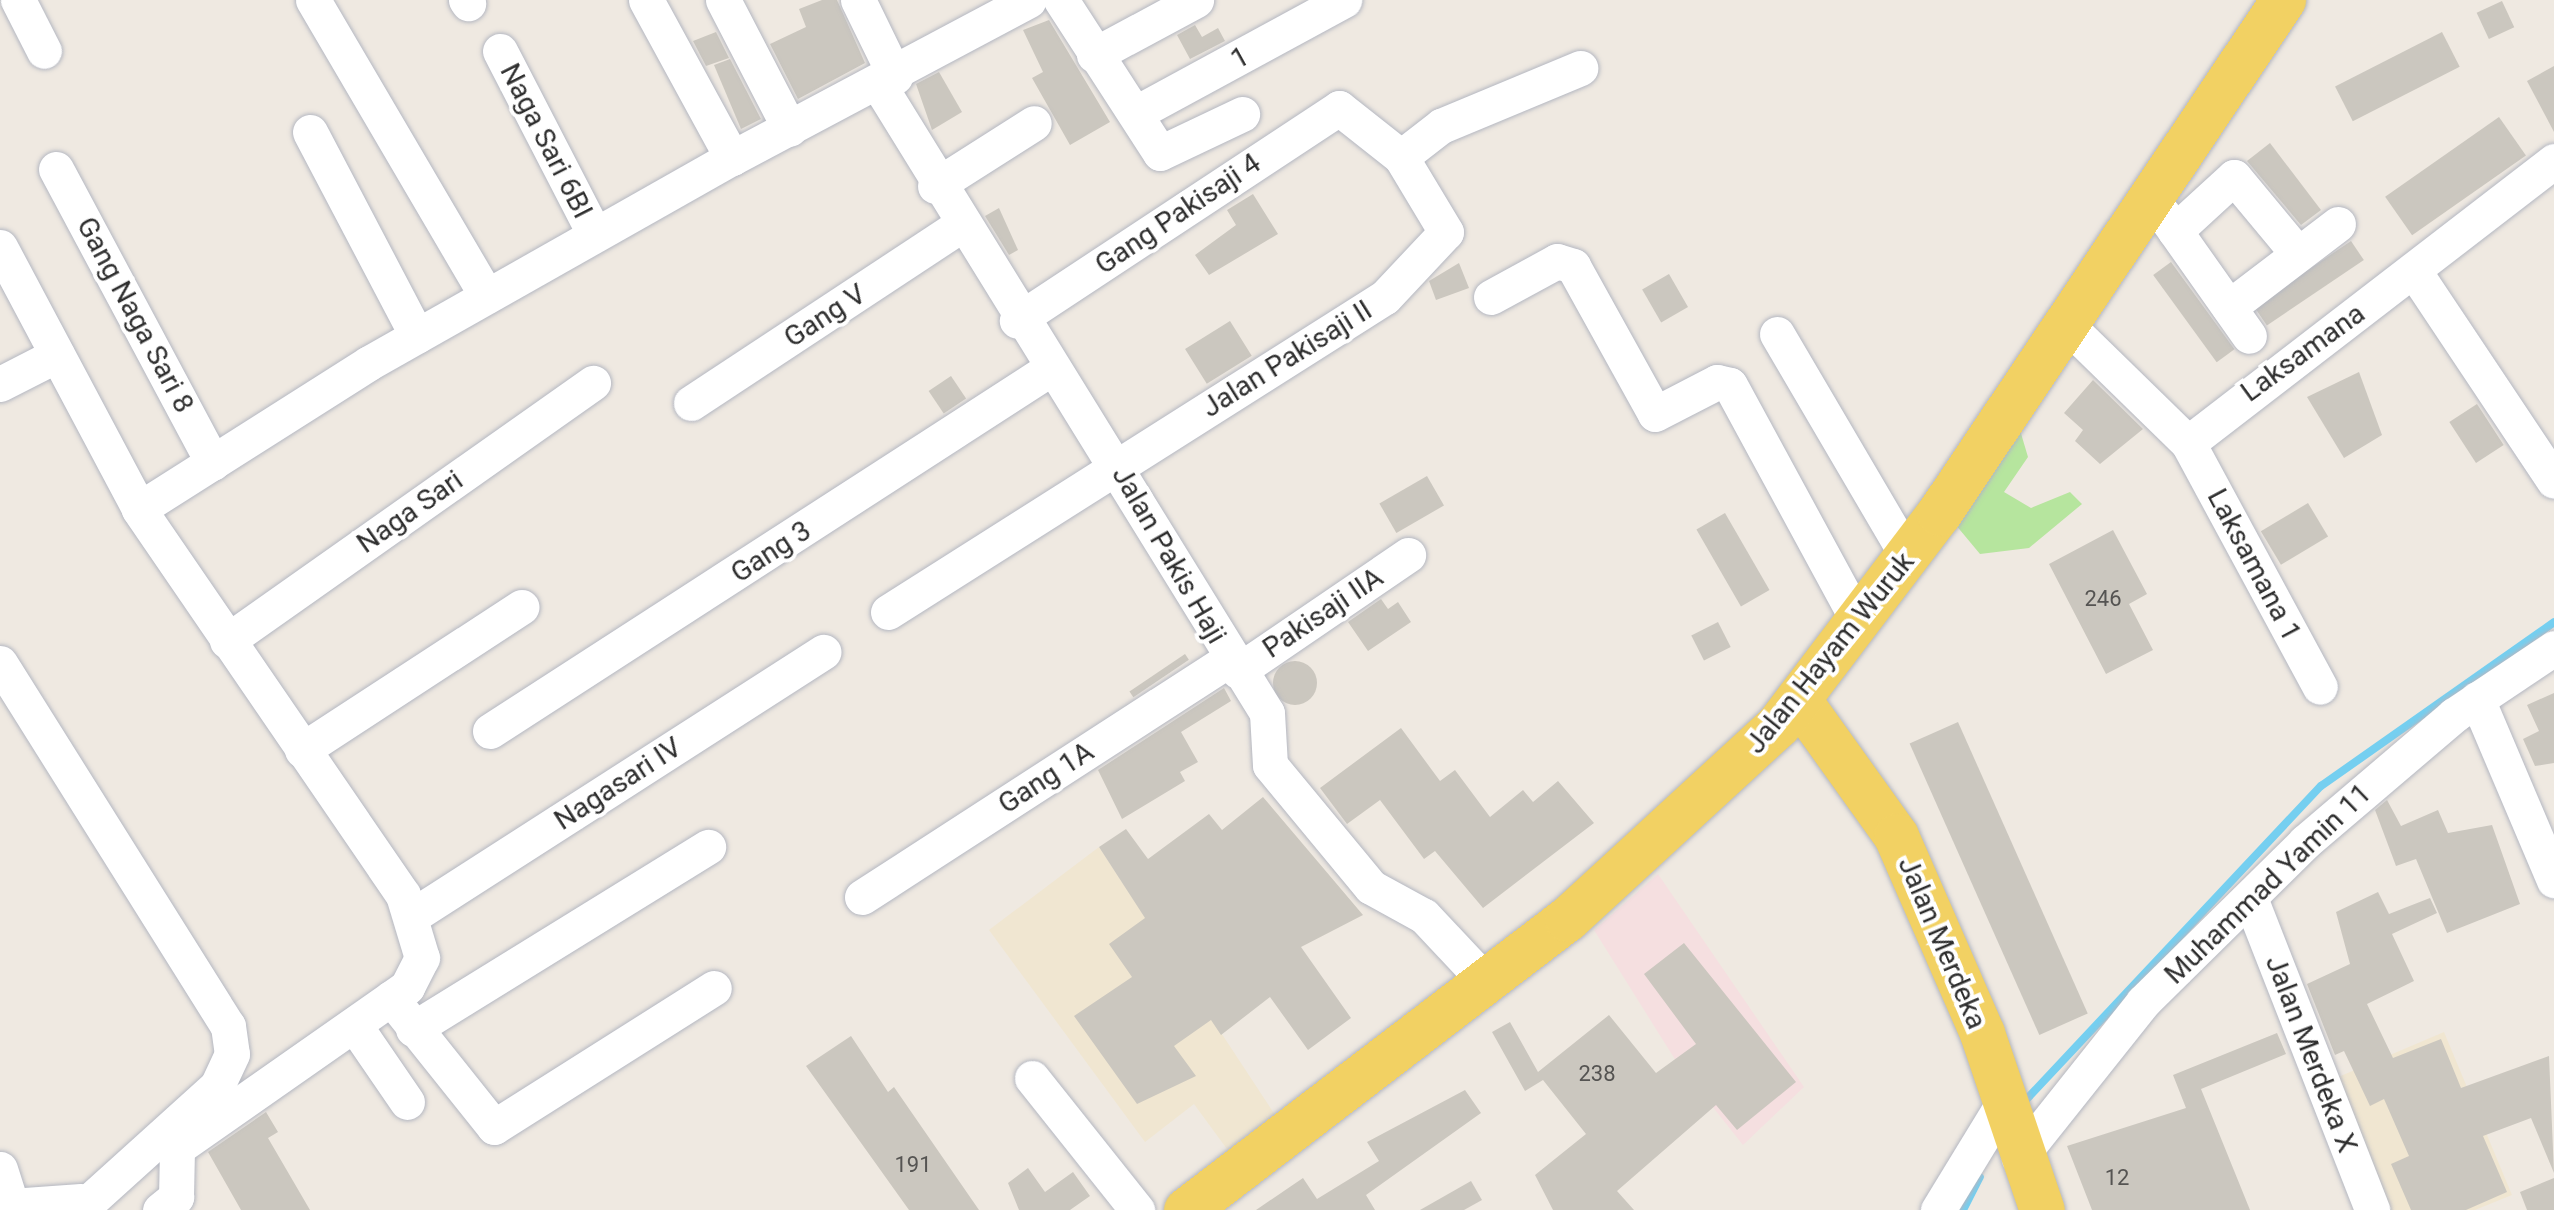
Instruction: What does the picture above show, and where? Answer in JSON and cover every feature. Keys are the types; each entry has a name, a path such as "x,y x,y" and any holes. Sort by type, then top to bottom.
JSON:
{"main road":[{"name":"Jalan Hayam Wuruk","path":"1186,1210 1487,983 1658,842 1798,698 1860,624 2067,325 2162,213 2283,0"},
{"name":"Jalan Merdeka","path":"1798,698 1896,836 2004,1102 2019,1158 2042,1210"}],"street":[{"path":"18,0 44,51"},
{"path":"313,0 486,296"},
{"path":"646,0 732,158"},
{"path":"723,0 790,130"},
{"name":"Jalan Pakis Haji","path":"858,0 887,80 935,186 1016,320 1118,467 1270,720 1265,756 1324,837 1389,902 1424,916 1487,983"},
{"path":"160,1210 176,1196 177,1148 356,1026 419,974 412,916 139,509 593,231 887,80 1029,0"},
{"path":"1061,0 1094,55 1168,154 1242,114"},
{"path":"1094,55 1196,0"},
{"name":"1","path":"1136,114 1344,0"},
{"name":"Naga Sari 6BI","path":"500,51 593,231"},
{"path":"1401,157 1441,126 1580,68"},
{"name":"Gang Pakisaji 4","path":"1016,320 1339,108 1401,157"},
{"path":"935,186 1034,123"},
{"path":"310,132 417,336"},
{"name":"Jalan Pakisaji II","path":"888,612 1385,297 1446,239 1440,212 1401,157"},
{"name":"Laksamana","path":"2188,443 2553,166"},
{"name":"Gang Naga Sari 8","path":"56,169 213,463"},
{"path":"2249,336 2162,213 2234,177 2297,253"},
{"path":"2229,307 2338,224"},
{"name":"Gang V","path":"691,403 958,226"},
{"path":"0,247 138,506"},
{"path":"1491,297 1557,261 1573,266 1655,414 1717,382 1730,386 1860,624"},
{"path":"2414,271 2554,481"},
{"path":"2067,325 2188,443"},
{"path":"1777,334 1908,557"},
{"path":"0,384 57,355"},
{"name":"Gang 3","path":"490,731 1050,369"},
{"name":"Naga Sari","path":"226,642 594,383"},
{"name":"Laksamana 1","path":"2188,443 2320,686"},
{"name":"Pakisaji IIA","path":"1234,665 1408,555"},
{"path":"302,750 521,607"},
{"name":"Muhammad Yamin 11","path":"2019,1158 2143,1002 2250,898 2477,698 2554,648"},
{"name":"Nagasari IV","path":"412,916 824,652"},
{"path":"0,664 228,1026 232,1054 217,1086 80,1205 12,1208 0,1168"},
{"name":"Gang 1A","path":"862,897 1234,665"},
{"path":"2477,698 2554,880"},
{"path":"413,1029 708,847"},
{"name":"Jalan Merdeka X","path":"2250,898 2372,1210"},
{"path":"391,998 494,1127 714,988"},
{"path":"356,1026 407,1102"},
{"path":"1032,1078 1136,1210"},
{"path":"1938,1210 2004,1102"}],"shaded area":[{"path":"1099,847 1281,1124 1235,1160 1194,1104 1145,1142 989,930"},
{"path":"1658,874 1804,1087 1743,1145 1676,1061 1594,930"},
{"path":"2444,1032 2512,1195 2475,1210 2376,1210 2322,1084"}],"green space":[{"path":"2017,420 2028,457 2004,492 2031,508 2070,492 2082,504 2029,548 1980,554 1950,518"}],"building":[{"path":"822,0 837,0 865,63 798,99 770,44 806,27 799,9"},
{"path":"2502,1 2514,27 2489,39 2477,13"},
{"path":"1049,20 1110,122 1070,145 1032,78 1043,72 1023,30"},
{"path":"1195,25 1202,37 1218,28 1225,41 1190,59 1177,35"},
{"path":"716,32 729,58 706,66 693,41"},
{"path":"2442,32 2460,67 2353,121 2335,86"},
{"path":"730,59 761,119 741,129 714,65"},
{"path":"2554,66 2554,132 2527,81"},
{"path":"939,72 962,112 932,130 916,84"},
{"path":"2499,117 2526,156 2412,235 2385,197"},
{"path":"2270,143 2321,210 2301,225 2247,161"},
{"path":"1253,194 1278,234 1209,275 1195,255 1236,225 1227,210"},
{"path":"999,208 1018,250 1009,255 985,216"},
{"path":"2351,241 2364,260 2267,325 2254,306"},
{"path":"2171,262 2234,349 2217,362 2153,275"},
{"path":"1459,263 1469,288 1436,300 1429,281"},
{"path":"1669,274 1688,307 1661,322 1642,290"},
{"path":"1230,321 1252,356 1207,384 1185,349"},
{"path":"2359,372 2382,435 2344,458 2307,397"},
{"path":"951,376 966,398 944,413 929,391"},
{"path":"2093,380 2143,429 2100,464 2075,441 2083,430 2064,413"},
{"path":"2477,404 2504,445 2476,463 2449,422"},
{"path":"1427,476 1444,505 1396,533 1379,504"},
{"path":"2308,503 2328,536 2281,565 2261,531"},
{"path":"1725,513 1770,590 1741,607 1696,530"},
{"path":"2113,530 2147,594 2129,604 2153,650 2106,674 2049,564"},
{"path":"1381,599 1388,609 1398,602 1411,622 1368,651 1348,622"},
{"path":"1718,622 1731,647 1704,661 1691,636"},
{"path":"1185,654 1189,660 1133,697 1129,691"},
{"path":"1295,661 1310,668 1317,683 1310,698 1295,705 1280,698 1273,683 1280,668"},
{"path":"1224,688 1231,701 1181,732 1198,762 1180,772 1185,781 1122,819 1098,770"},
{"path":"2554,693 2554,763 2535,766 2523,739 2539,731 2527,705"},
{"path":"1958,722 2088,1013 2039,1035 1910,744"},
{"path":"1401,728 1440,781 1455,770 1490,817 1523,790 1533,802 1558,781 1594,823 1483,908 1435,851 1424,859 1380,800 1347,824 1320,788"},
{"path":"1263,797 1363,915 1301,947 1351,1018 1308,1050 1270,997 1221,1035 1211,1020 1174,1046 1196,1076 1137,1104 1074,1016 1132,977 1109,944 1145,918 1099,847 1126,829 1148,859 1209,814 1222,830"},
{"path":"2387,800 2401,826 2438,810 2448,833 2492,825 2520,904 2447,933 2416,859 2396,866 2375,810"},
{"path":"2378,892 2389,914 2430,898 2437,913 2392,934 2414,981 2367,1004 2393,1058 2441,1039 2461,1088 2549,1056 2554,1173 2531,1118 2483,1136 2507,1192 2466,1210 2411,1210 2391,1164 2409,1156 2384,1099 2370,1106 2344,1051 2335,1055 2307,984 2350,964 2336,912"},
{"path":"1684,943 1796,1082 1737,1130 1716,1105 1617,1191 1634,1210 1553,1210 1535,1175 1586,1134 1543,1080 1525,1091 1492,1032 1510,1022 1538,1072 1609,1015 1656,1073 1696,1044 1644,974"},
{"path":"2277,1033 2286,1054 2201,1089 2250,1210 2092,1210 2067,1146 2186,1108 2173,1075"},
{"path":"851,1036 888,1092 894,1087 979,1210 909,1210 806,1066"},
{"path":"1465,1090 1481,1113 1366,1195 1375,1210 1256,1210 1303,1178 1317,1199 1379,1161 1367,1142"},
{"path":"266,1112 278,1132 268,1138 310,1210 241,1210 208,1152"},
{"path":"1028,1168 1045,1192 1073,1172 1090,1196 1070,1210 1019,1210 1008,1183"},
{"path":"2554,1178 2554,1210 2527,1210 2520,1192"},
{"path":"1471,1181 1482,1200 1464,1210 1420,1210"}],"waterway":[{"path":"2024,1102 2321,786 2554,622"},
{"path":"1963,1210 1980,1177"}]}
